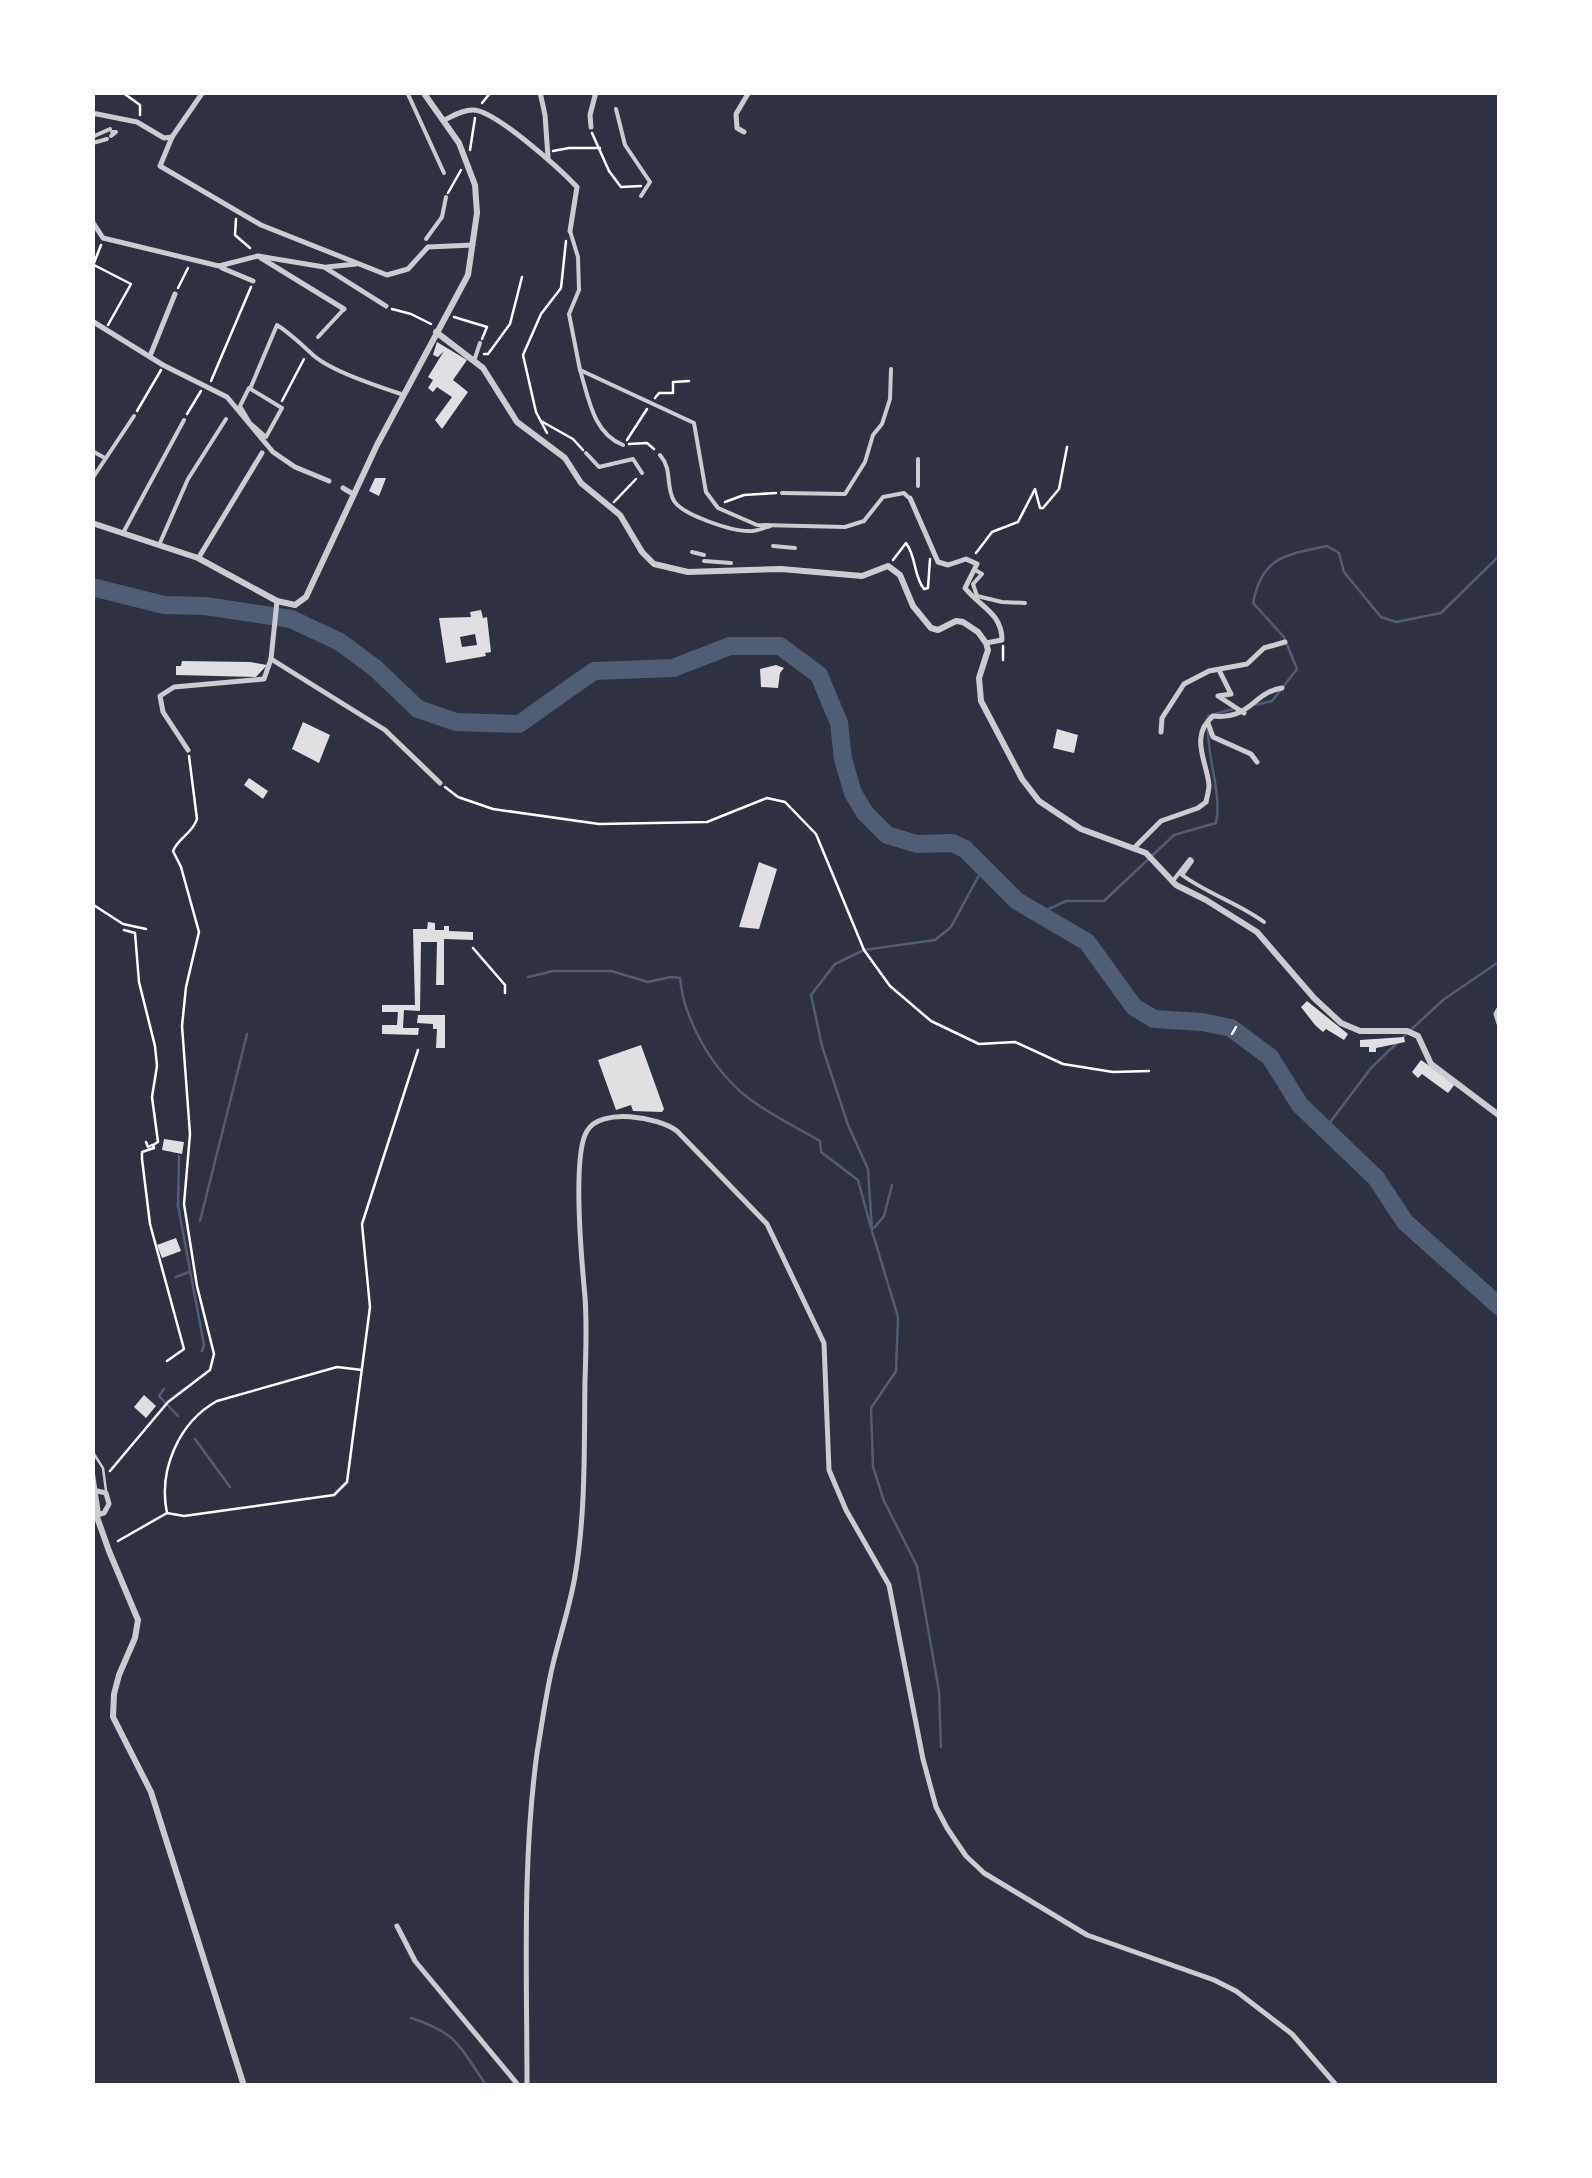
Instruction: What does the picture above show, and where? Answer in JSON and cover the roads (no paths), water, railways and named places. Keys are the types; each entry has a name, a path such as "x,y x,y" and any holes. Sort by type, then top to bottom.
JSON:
{"street":[{"path":"203,92 172,138 161,162 163,170 262,225 387,275 408,269 428,247 473,245"},
{"path":"407,92 444,173"},
{"path":"92,522 198,558 276,606 296,604 306,598 353,494 468,275 477,213 475,185 466,156 423,92"},
{"path":"540,92 547,155"},
{"path":"591,128 596,92"},
{"path":"744,132 737,128 736,114 749,92"},
{"path":"616,109 625,146 650,182 641,196"},
{"path":"443,120 464,111 476,110 491,116 547,155 577,187 570,230 578,257 579,290 569,314 596,422 612,440 623,445"},
{"path":"92,113 137,122 164,138 172,138"},
{"path":"93,140 108,134"},
{"path":"426,239 442,218 446,198"},
{"path":"92,220 103,238 193,258 253,281"},
{"path":"219,266 258,256 324,267 356,264"},
{"path":"258,256 344,309 318,337"},
{"path":"324,267 386,306"},
{"path":"150,356 176,294"},
{"path":"92,321 238,407 273,452 295,467 328,481"},
{"path":"250,389 282,408 266,437 250,423 240,406 276,325 314,354 362,380 401,394"},
{"path":"437,330 484,371 516,422 564,458 581,483 620,515 642,552 654,564 688,572 782,569 862,576 888,566 900,575 913,606 931,628 938,630 956,621 978,632 988,650 979,678 981,701 1032,794 1081,829 1146,852 1172,882 1257,932 1314,998 1342,1023 1360,1031 1407,1031 1418,1036 1431,1064 1500,1116"},
{"path":"474,361 480,342"},
{"path":"782,493 840,496 851,486 865,462 873,434 882,424 890,398 891,369"},
{"path":"580,370 694,423 706,492 715,505 757,525 845,527 864,521 883,498 904,493 942,565 972,559 978,564 965,588 998,618 1002,640 986,643"},
{"path":"92,479 134,416"},
{"path":"159,546 188,479 226,419"},
{"path":"123,533 184,420"},
{"path":"92,451 105,458"},
{"path":"198,558 262,453"},
{"path":"586,453 599,468 632,459 642,474"},
{"path":"660,455 670,469 675,503 686,512 752,532 771,524"},
{"path":"918,459 918,486"},
{"path":"342,488 353,494"},
{"path":"773,546 794,548"},
{"path":"692,552 730,562"},
{"path":"977,571 982,574 973,584 977,596 1025,603"},
{"path":"188,750 162,712 160,696 174,687 259,680 268,671 276,606"},
{"path":"1161,732 1162,718 1184,684 1246,664 1264,648 1286,642"},
{"path":"270,659 385,730 440,783"},
{"path":"1218,670 1231,694 1218,696 1244,714"},
{"path":"1134,848 1160,821 1206,802 1209,784 1201,764 1200,744 1208,720 1244,714 1267,691 1282,688"},
{"path":"1208,720 1213,737 1251,754 1257,762"},
{"path":"1172,882 1190,859 1182,876 1242,906 1264,922"},
{"path":"1500,1006 1496,1019 1500,1027"},
{"path":"527,2086 524,1892 537,1755 552,1666 575,1580 582,1527 586,1326 579,1196 586,1132 598,1121 649,1118 664,1122 768,1224 824,1343 828,1470 889,1585 898,1644 936,1807 966,1856 1006,1888 1087,1935 1214,1980 1260,2008 1292,2034 1337,2086"},
{"path":"92,1474 97,1515"},
{"path":"96,1490 106,1493 110,1504 97,1515"},
{"path":"92,1503 138,1620 114,1694 113,1717 151,1792 244,2086"},
{"path":"398,1926 415,1961 519,2086"}],"lane":[{"path":"92,1451 105,1474 106,1493"}],"waterway":[{"path":"1256,705 1272,701 1297,669 1284,637 1253,603 1263,576 1278,560 1327,546 1339,553 1344,572 1381,617 1396,622 1441,613 1500,555"},
{"path":"92,587 164,605 205,606 291,619 340,642 375,668 418,709 456,722 519,724 594,671 673,668 730,646 780,646 819,675 839,723 843,759 853,793 865,813 887,835 917,844 952,843 965,849 1017,901 1087,942 1134,1007 1154,1019 1231,1028 1270,1057 1300,1105 1376,1178 1405,1222 1500,1307"},
{"path":"1208,716 1233,709"},
{"path":"1040,913 1066,901 1104,901 1174,835 1216,823 1208,729"},
{"path":"941,1747 939,1691 917,1566 884,1501 873,1467 871,1408 896,1371 898,1317 872,1231 868,1169 848,1125 822,1046 811,995 835,964 864,950 935,940 951,927 984,866"},
{"path":"1403,1037 1443,1000 1500,961"},
{"path":"528,977 553,971 611,971 648,982 680,978 687,1011 712,1059 755,1103 820,1141 821,1152 858,1180 871,1228"},
{"path":"200,1221 247,1034"},
{"path":"1325,1129 1371,1068 1397,1043"},
{"path":"179,1156 178,1206 202,1351"},
{"path":"874,1228 884,1216 892,1185"},
{"path":"176,1277 189,1272"},
{"path":"164,1389 159,1396 178,1416"},
{"path":"195,1439 230,1487"},
{"path":"411,2018 449,2036 487,2086"}]}
